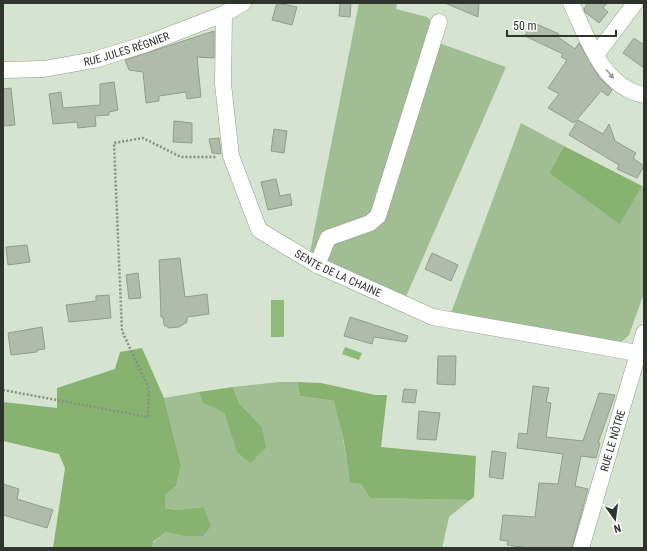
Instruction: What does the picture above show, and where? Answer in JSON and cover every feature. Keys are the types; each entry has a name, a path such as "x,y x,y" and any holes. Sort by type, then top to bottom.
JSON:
{"street":[{"name":"RUE JULES RÉGNIER","path":"3,70 44,69 94,60 146,44 224,14 243,3"},
{"path":"571,3 596,55 618,84 644,96"},
{"path":"596,55 634,3"},
{"name":"SENTE DE LA CHAINE","path":"224,14 223,84 231,156 259,230 317,265 433,317 637,353"},
{"path":"317,265 328,238 370,223 378,216 439,22"},
{"name":"RUE LE NÔTRE","path":"581,548 644,333"}],"path":[{"path":"3,390 148,417 149,389 122,331 114,143 143,138 181,157 231,156"}],"shaded area":[{"path":"359,3 397,3 396,9 427,17 434,23 374,216 352,225 316,259 309,257"},
{"path":"439,43 506,67 405,299 326,263 328,246 371,227"},
{"path":"521,123 564,146 549,173 620,223 642,186 644,187 644,293 629,335 619,344 451,313"},
{"path":"564,146 642,186 620,224 549,173"},
{"path":"271,300 284,300 284,337 271,337"},
{"path":"345,347 362,353 359,360 342,354"},
{"path":"142,348 164,398 181,465 176,486 165,495 165,508 176,510 203,507 211,526 203,536 183,536 166,532 153,542 152,548 53,548 65,468 59,454 3,441 3,402 57,408 57,388 115,369 120,352"},
{"path":"279,382 297,382 300,396 334,401 339,416 350,481 361,484 370,498 470,500 449,517 442,548 152,548 153,543 166,532 183,536 202,507 176,510 165,508 165,495 176,486 181,465 164,398 199,392 203,404 215,408 225,414 262,427 239,403 233,387"},
{"path":"297,382 321,383 375,395 387,395 381,447 476,456 474,497 470,500 370,498 361,484 350,482 343,437 334,401 300,396"},
{"path":"233,387 239,403 262,427 266,448 250,463 237,452 225,414 215,408 203,404 199,392"}],"building":[{"path":"277,3 297,7 292,25 272,20"},
{"path":"340,3 351,3 350,17 339,16"},
{"path":"445,3 479,3 478,17"},
{"path":"588,3 607,3 603,8 608,12 599,23 585,12 584,9"},
{"path":"532,22 559,34 558,37 575,49 579,43 599,77 612,90 608,96 601,91 574,123 548,108 559,94 548,88 567,60 561,57 563,54 525,36"},
{"path":"214,31 214,58 197,57 201,97 187,99 186,92 159,96 159,101 146,103 143,72 129,70 125,60"},
{"path":"634,38 644,45 644,68 623,53"},
{"path":"114,82 118,110 109,112 109,115 95,116 96,126 78,128 77,122 53,124 49,94 61,92 63,108 100,105 100,84"},
{"path":"11,88 15,125 3,126 3,89"},
{"path":"578,120 603,134 609,124 615,141 636,153 633,158 644,166 637,178 617,169 619,165 569,135"},
{"path":"174,121 192,123 192,143 173,142"},
{"path":"274,129 287,131 284,153 271,151"},
{"path":"219,138 221,154 212,153 209,139"},
{"path":"276,179 280,196 290,194 292,205 268,210 261,182"},
{"path":"27,245 30,262 8,265 6,247"},
{"path":"432,253 458,265 451,281 425,269"},
{"path":"180,258 185,297 207,294 209,314 187,317 187,322 179,327 169,328 164,325 163,317 161,317 159,260"},
{"path":"138,273 141,298 129,299 126,275"},
{"path":"109,295 111,318 69,322 66,305 96,301 96,296"},
{"path":"350,317 408,336 406,342 374,337 372,344 344,336"},
{"path":"42,327 45,349 37,350 37,352 11,355 8,333"},
{"path":"438,356 456,356 455,385 437,384"},
{"path":"533,386 549,388 546,402 551,403 546,437 583,441 599,393 615,395 598,443 600,443 596,458 581,456 575,486 588,489 572,548 528,548 507,545 508,541 500,540 503,515 535,517 539,483 558,484 563,454 517,448 519,433 527,434"},
{"path":"404,389 417,390 415,403 402,402"},
{"path":"419,411 440,413 436,440 417,439"},
{"path":"492,451 506,453 503,479 489,477"},
{"path":"3,484 19,489 17,499 53,510 47,528 3,515"}]}
